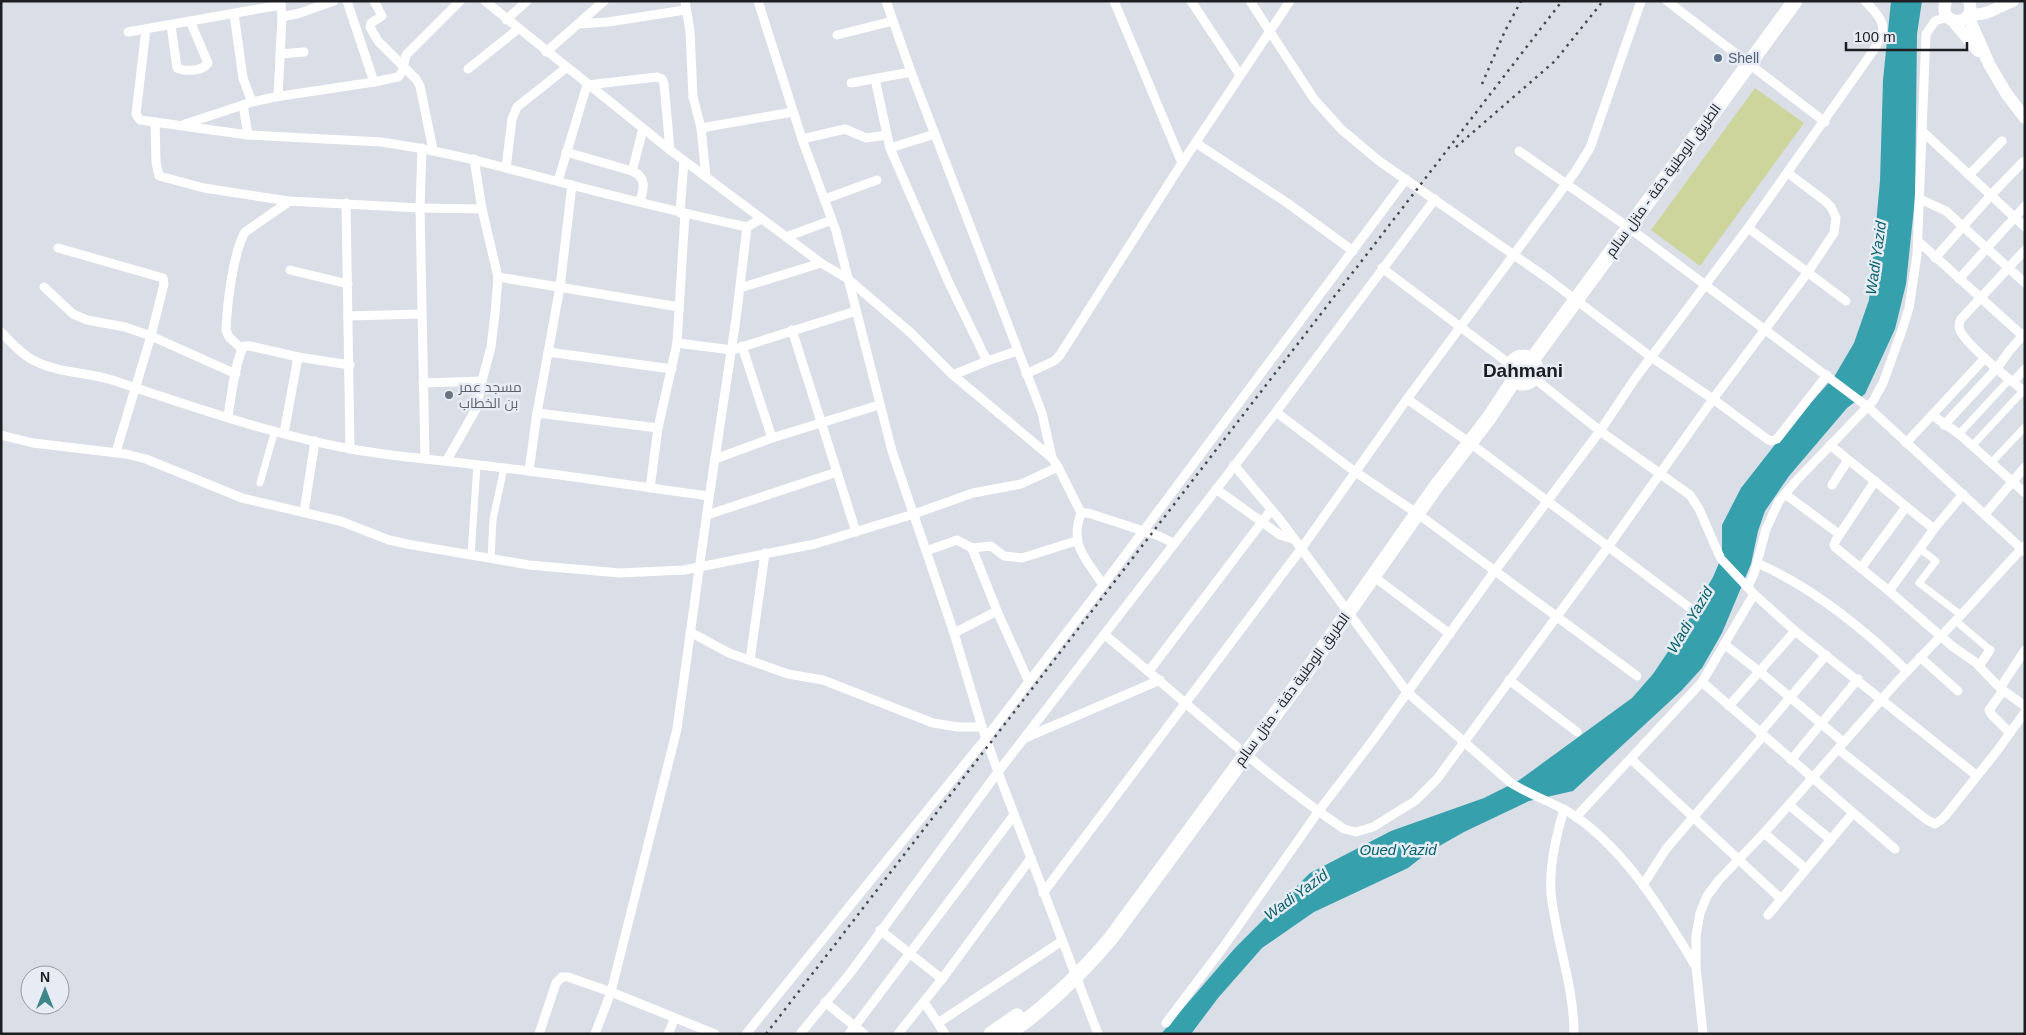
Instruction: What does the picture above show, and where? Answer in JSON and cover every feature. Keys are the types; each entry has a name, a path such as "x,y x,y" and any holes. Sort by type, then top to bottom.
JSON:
{"main road":[{"name":"الطريق الوطنية دقة - منزل سالم","path":"1532,360 1794,1"},
{"path":"1934,1 1960,21 1970,6"},
{"path":"1970,6 1980,15 1990,13 2005,2"},
{"path":"1970,6 1989,64"},
{"path":"1947,12 1989,64 2006,93 2025,118"},
{"path":"1520,357 1532,360 1536,368 1534,378 1525,384 1514,380 1510,373 1511,365 1520,357"},
{"name":"الطريق الوطنية دقة - منزل سالم","path":"1008,1034 1030,1018 1075,977 1112,938 1514,380"},
{"name":"الطريق الوطنية دقة - منزل سالم","path":"991,1034 1024,1011 1061,989"}],"street":[{"path":"282,17 334,1"},
{"path":"347,1 374,82"},
{"path":"374,1 382,16 371,23 370,26 378,41 416,78 420,86 433,150"},
{"path":"183,125 278,96 398,77 406,55 460,1"},
{"path":"485,1 506,20 684,161 821,263 848,279 911,333 953,375 1052,458 1081,513 1077,524 1076,541 1103,585"},
{"path":"506,20 527,1"},
{"path":"546,52 604,1"},
{"path":"758,1 802,139 832,220 892,451 954,633 982,727 1098,1034"},
{"path":"886,1 910,72 1042,413 1052,458"},
{"path":"1191,1 1240,75"},
{"path":"1250,1 1314,99 1341,130 1379,161 1576,299 1651,357 1713,399 1762,436 1774,441 1777,439 1828,376"},
{"path":"1026,374 1054,361 1060,355 1182,163 1290,1"},
{"path":"1043,892 1301,549 1354,471 1566,184 1590,148 1641,1"},
{"path":"1667,1 1825,122"},
{"path":"1166,1023 1222,949 1318,812 1373,740 1494,572 1600,431 1651,357 1825,122 1871,54 1884,31 1882,19 1865,1"},
{"path":"128,32 234,14 280,3 282,17 278,96"},
{"path":"1118,3 1182,163"},
{"path":"578,24 626,20 685,6 690,31 693,97 701,128 706,177"},
{"path":"1747,586 1754,574 1766,530 1774,510 1785,494 1868,407 1878,394 1883,383 1909,308 1918,241 1926,34 1935,21 1947,12"},
{"path":"234,14 248,104 248,135"},
{"path":"171,25 177,68 187,70 204,67 207,65 207,60 190,21"},
{"path":"837,35 893,21"},
{"path":"146,29 136,114 140,120 248,135 381,142 422,148 474,159 640,201 682,214 747,227 761,219"},
{"path":"468,69 518,29"},
{"path":"280,54 304,52"},
{"path":"506,168 512,120 517,107 566,68"},
{"path":"851,83 910,72"},
{"path":"587,85 657,77 662,79 670,150"},
{"path":"875,79 890,148 949,283 987,361"},
{"path":"558,181 587,85"},
{"path":"701,128 794,112"},
{"path":"156,122 156,168 158,176 162,178 213,189 290,201 420,208 482,209"},
{"path":"632,171 644,129"},
{"path":"802,139 845,129 866,138 888,135"},
{"path":"1922,131 2025,227"},
{"path":"890,148 935,134"},
{"path":"1969,175 2002,142"},
{"path":"1196,143 1286,202 1352,251"},
{"path":"422,148 420,208 425,459"},
{"path":"1519,151 1628,227 1868,407 2024,549 1882,698 1789,805 1713,888 1700,913 1696,936 1696,966 1703,1034"},
{"path":"566,152 632,171 639,175 644,186 640,201"},
{"path":"447,460 477,407 491,347 498,277 482,209 474,159"},
{"path":"650,488 658,428 676,343 684,161"},
{"path":"1935,258 1990,194 2023,162 2025,163"},
{"path":"1105,635 1150,671 1245,755 1318,812 1350,832 1362,831 1372,827 1415,801 1464,743 1608,547 1713,399 1808,272 1834,233 1836,218 1831,207 1788,173"},
{"path":"746,1034 986,738 1103,585 1406,179"},
{"path":"825,199 877,180"},
{"path":"529,471 537,413 560,287 572,185"},
{"path":"800,1034 851,972 880,930 998,772 1276,412 1435,199"},
{"path":"1920,199 1946,211 2025,283"},
{"path":"242,348 229,337 226,330 235,268 242,238 245,232 252,226 290,201"},
{"path":"346,203 350,449"},
{"path":"1960,279 2025,206"},
{"path":"786,236 832,220"},
{"path":"595,1034 611,992 677,729 709,496 732,350 747,227"},
{"path":"1748,228 1846,301"},
{"path":"1918,241 2024,336 1944,425"},
{"path":"58,248 163,278 164,284 151,336 116,452"},
{"path":"1972,446 2024,392 1962,335 1959,327 1961,319 2025,250"},
{"path":"740,288 821,263"},
{"path":"1382,268 1511,365"},
{"path":"290,270 348,284"},
{"path":"498,277 679,307"},
{"path":"44,287 73,314 87,320 125,327 151,336 236,374"},
{"path":"676,343 732,350 856,311"},
{"path":"348,316 422,314"},
{"path":"792,330 856,532"},
{"path":"1,332 33,360 44,365 110,380 315,441 350,449 447,460 709,496"},
{"path":"242,348 250,346 298,357 350,365"},
{"path":"742,346 772,438"},
{"path":"228,416 242,348"},
{"path":"953,375 1017,351"},
{"path":"548,352 672,368"},
{"path":"260,483 280,432 298,357"},
{"path":"1906,442 1985,358"},
{"path":"1959,434 2011,380 2025,369"},
{"path":"1534,378 1600,431 1661,473 1690,496 1699,509 1721,559 1754,594 1795,631 1882,698 1976,776"},
{"path":"423,383 482,381"},
{"path":"1407,399 1470,443 1690,608"},
{"path":"715,459 772,438 879,405"},
{"path":"1276,412 1354,471 1418,514 1637,676"},
{"path":"537,413 658,428"},
{"path":"1932,415 1959,434 2025,493"},
{"path":"1991,463 2025,427"},
{"path":"1,435 33,444 116,452 146,459 242,498 340,521 389,540 529,565 620,573 684,570 815,544 914,514 973,493 1021,484 1058,467"},
{"path":"304,512 315,441"},
{"path":"1830,445 1934,529"},
{"path":"1832,486 1848,460"},
{"path":"471,555 477,465"},
{"path":"1234,465 1281,521 1407,692 1511,783 1576,817 1619,856 1667,918 1696,966"},
{"path":"1985,514 2025,467"},
{"path":"491,559 493,518 504,468"},
{"path":"707,515 837,472"},
{"path":"1875,481 1839,534 1834,543 1835,548 1889,591 1941,637 1979,666 2002,689 2025,706"},
{"path":"1216,489 1262,520 1280,535 1293,539"},
{"path":"1785,494 1839,534"},
{"path":"1889,591 1934,529 1963,494"},
{"path":"1861,568 1906,507"},
{"path":"1150,671 1271,510"},
{"path":"1081,513 1088,513 1173,543"},
{"path":"926,551 957,540 972,548 991,546 1004,556 1022,558 1076,541"},
{"path":"972,548 997,611 1029,682"},
{"path":"1920,548 1936,561 1919,583 1959,618 1990,650 1979,666"},
{"path":"750,660 765,553"},
{"path":"1757,563 1797,583 1860,627 1907,671"},
{"path":"1373,576 1450,634"},
{"path":"1576,817 1702,682 1754,594"},
{"path":"954,633 997,611"},
{"path":"1729,706 1795,631"},
{"path":"690,632 729,653 788,674 823,680 933,723 958,727 982,727"},
{"path":"1724,644 1821,722 1840,745 1932,823 1939,823 2024,717"},
{"path":"2010,733 1992,716 1989,710 2025,650"},
{"path":"1643,885 1666,849 1826,655"},
{"path":"1920,657 1958,691"},
{"path":"1790,760 1858,679"},
{"path":"1024,738 1160,680"},
{"path":"1509,680 1577,732"},
{"path":"1702,682 1895,849"},
{"path":"1631,759 1781,899"},
{"path":"1789,805 1831,840"},
{"path":"1564,810 1557,834 1552,866 1551,892 1571,992 1574,1034"},
{"path":"1768,915 1853,813"},
{"path":"852,1030 1014,815"},
{"path":"1764,833 1806,870"},
{"path":"898,1034 942,979 1031,858"},
{"path":"880,930 942,979"},
{"path":"938,1023 1062,941"},
{"path":"539,1034 556,983 562,977 611,992 714,1034"},
{"path":"825,1002 852,1030 864,1034"},
{"path":"924,1002 945,1034"},
{"path":"668,1034 675,1018"}],"green space":[{"path":"1755,88 1804,123 1700,266 1651,230"}],"water":[{"name":"Oued Yazid","path":"1891,1 1922,1 1917,34 1915,198 1906,284 1895,329 1865,394 1847,408 1789,476 1765,511 1758,531 1751,564 1722,633 1702,668 1681,691 1573,791 1529,801 1464,832 1427,853 1408,868 1314,912 1262,948 1218,998 1191,1034 1161,1034 1235,948 1310,873 1391,831 1484,798 1518,781 1632,698 1653,674 1684,628 1713,577 1722,556 1722,525 1741,488 1788,428 1834,377 1854,343 1869,300 1880,181 1883,80"}],"railway":[{"path":"1482,84 1505,31 1521,1"},
{"path":"766,1034 1562,1"},
{"path":"1456,147 1555,61 1603,1"}],"place":[{"name":"Shell","path":"1718,58"},
{"name":"مسجد عمر بن الخطاب","path":"449,395"}],"district":[{"name":"Dahmani","path":"1523,370"}],"water label":[{"name":"Wadi Yazid","path":"1876,258"},
{"name":"Wadi Yazid","path":"1690,620"},
{"name":"Wadi Yazid","path":"1296,895"}]}
